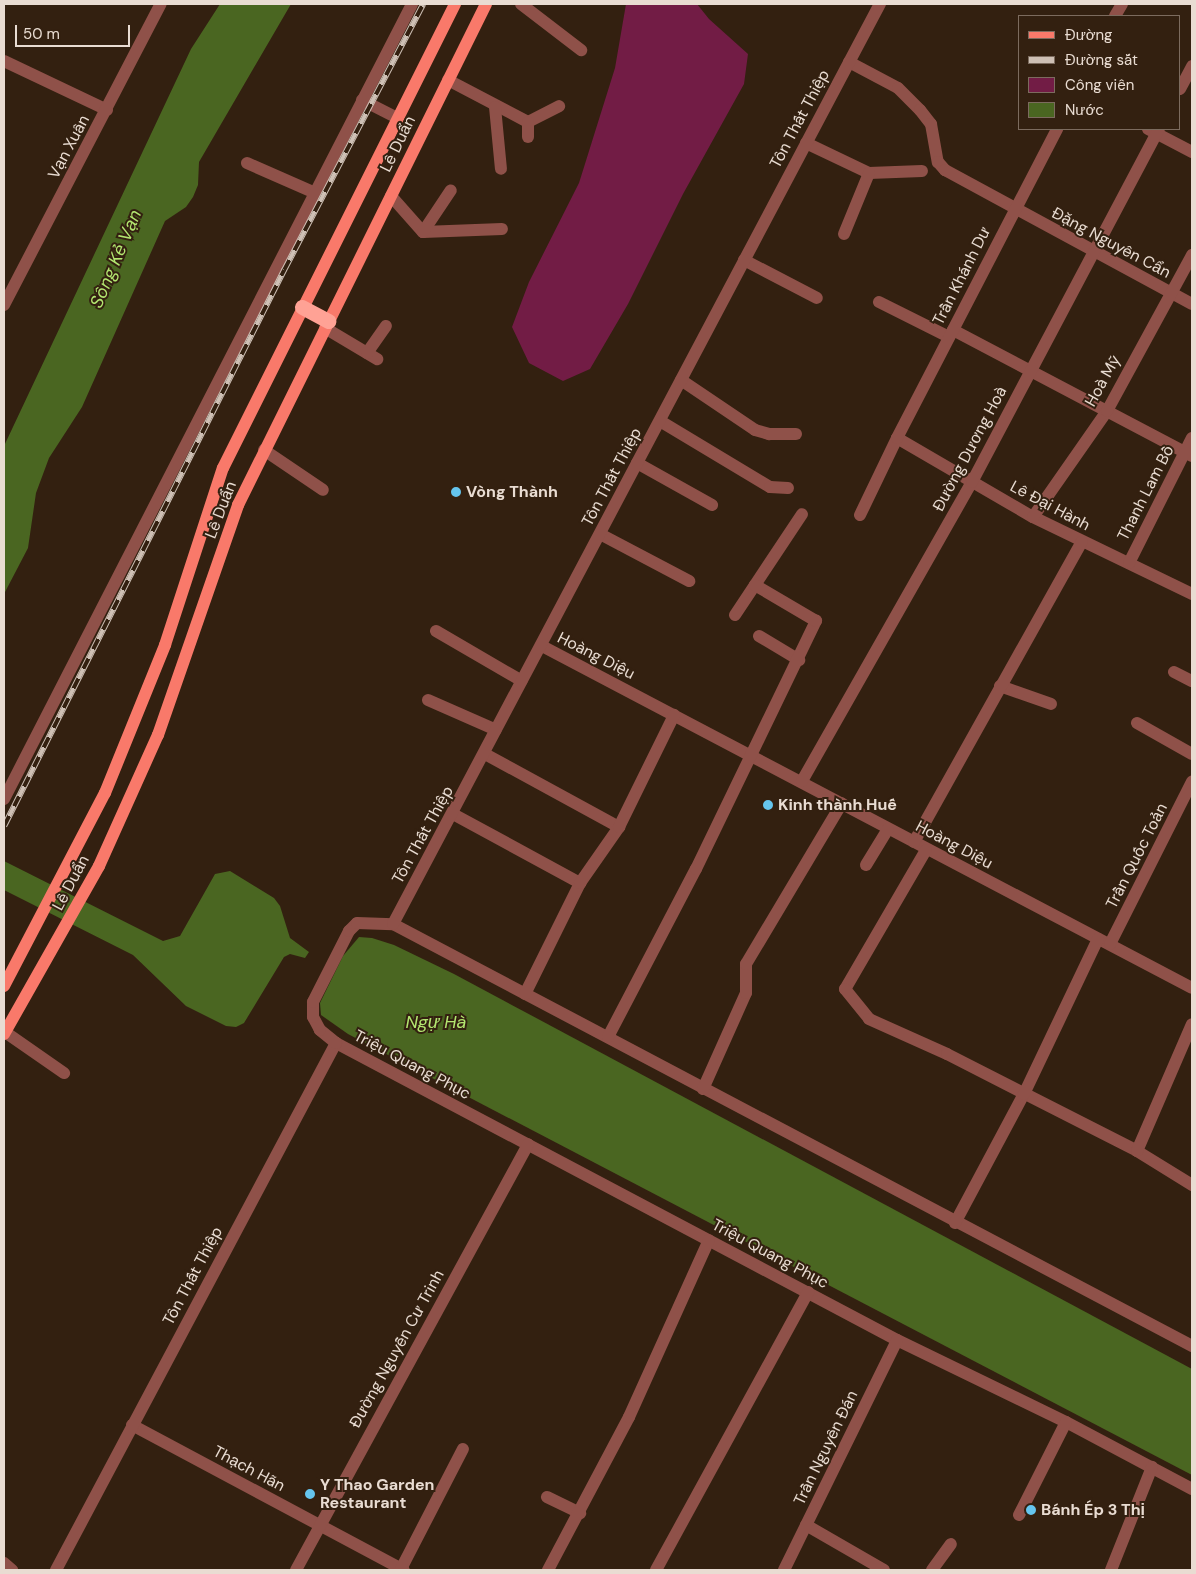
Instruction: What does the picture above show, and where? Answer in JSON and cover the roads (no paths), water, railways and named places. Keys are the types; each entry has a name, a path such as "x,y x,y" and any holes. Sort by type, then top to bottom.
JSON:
{"highway":[{"path":"302,307 327,324"}],"main road":[{"name":"Lê Duẩn","path":"4,986 105,793 164,645 222,468 396,117 455,4"},
{"name":"Lê Duẩn","path":"4,1033 99,866 158,735 238,505 486,4"}],"street":[{"name":"Vạn Xuân","path":"4,304 161,4"},
{"path":"4,799 412,4"},
{"path":"521,4 581,50"},
{"name":"Tôn Thất Thiệp","path":"393,924 486,754 496,730 880,4"},
{"path":"4,61 107,110"},
{"name":"Đặng Nguyên Cẩn","path":"849,62 898,88 920,110 931,124 938,162 945,170 1092,252 1192,304"},
{"path":"1181,87 1192,66"},
{"path":"448,80 495,107 528,122"},
{"path":"362,100 396,117"},
{"path":"528,122 559,106"},
{"path":"495,107 501,169"},
{"path":"528,122 528,137"},
{"name":"Trần Khánh Dư","path":"860,515 897,438 1056,130"},
{"path":"1154,130 1192,152"},
{"name":"Đường Dương Hoà","path":"802,781 972,482 1154,130"},
{"path":"806,143 869,173 922,171"},
{"path":"247,163 315,193"},
{"path":"844,234 869,173"},
{"path":"423,232 451,190"},
{"path":"391,196 423,232"},
{"path":"423,232 502,229"},
{"name":"Hoà Mỹ","path":"1033,517 1107,411 1192,255"},
{"path":"744,260 817,298"},
{"path":"879,302 1030,370 1188,454"},
{"path":"327,324 372,356 386,326"},
{"path":"681,380 755,430 769,434 796,434"},
{"path":"660,421 770,487 788,488"},
{"name":"Lê Đại Hành","path":"897,438 1033,517 1192,594"},
{"name":"Thanh Lam Bồ","path":"1129,563 1188,454 1192,438"},
{"path":"264,450 322,490"},
{"path":"637,463 712,505"},
{"path":"735,615 802,514"},
{"path":"600,534 689,581"},
{"path":"914,842 1082,542"},
{"path":"608,1037 696,869 750,754 799,660 816,621 754,586"},
{"path":"436,631 522,681"},
{"path":"759,636 799,660"},
{"name":"Hoàng Diệu","path":"542,646 802,781 926,850 1192,988"},
{"path":"1174,672 1192,681"},
{"path":"1000,686 1051,704"},
{"path":"428,700 496,730"},
{"path":"525,994 580,883 619,827 674,715"},
{"path":"1137,722 1192,754"},
{"path":"486,754 619,827"},
{"name":"Trần Quốc Toản","path":"1110,944 1192,782"},
{"path":"704,1089 746,993 746,964 842,803"},
{"path":"453,814 580,883"},
{"path":"866,865 888,829"},
{"path":"926,850 845,989 869,1019 1137,1151 1192,1185"},
{"path":"336,1043 320,1030 313,1018 313,1002 350,930 357,923 393,924 1192,1346"},
{"path":"955,1222 1024,1094 1098,939"},
{"path":"1137,1151 1192,1024"},
{"path":"4,1033 64,1073"},
{"name":"Tôn Thất Thiệp","path":"56,1570 336,1043"},
{"name":"Triệu Quang Phục","path":"336,1043 897,1340 1066,1422 1192,1489"},
{"name":"Đường Nguyễn Cư Trinh","path":"296,1570 528,1144"},
{"path":"548,1570 580,1513 629,1416 709,1240"},
{"path":"656,1570 808,1292"},
{"name":"Trần Nguyên Đán","path":"784,1570 897,1340"},
{"path":"1019,1514 1066,1422"},
{"name":"Thạch Hãn","path":"132,1425 403,1570"},
{"path":"403,1570 463,1449"},
{"path":"1111,1570 1152,1467"},
{"path":"548,1497 580,1513"},
{"path":"806,1525 884,1570"},
{"path":"932,1570 951,1544"},
{"path":"4,1563 12,1570"}],"water":[{"name":"Sông Kẻ Vạn","path":"220,4 291,4 199,162 198,185 193,197 186,207 165,221 82,407 49,458 36,493 28,548 4,594 4,446 191,49"},
{"path":"4,861 163,941 180,936 215,874 230,871 274,898 280,906 290,938 309,952 305,958 290,954 284,957 244,1023 236,1027 226,1026 186,1006 133,955 4,890"},
{"name":"Ngự Hà","path":"359,937 372,938 394,945 454,974 1192,1369 1192,1475 348,1034 321,1015 320,1003 343,956"}],"railway":[{"path":"4,826 284,270 423,4"}],"place":[{"name":"Vòng Thành","path":"456,492"},
{"name":"Kinh thành Huế","path":"768,805"},
{"name":"Y Thao Garden Restaurant","path":"310,1494"},
{"name":"Bánh Ép 3 Thị","path":"1031,1510"}]}
